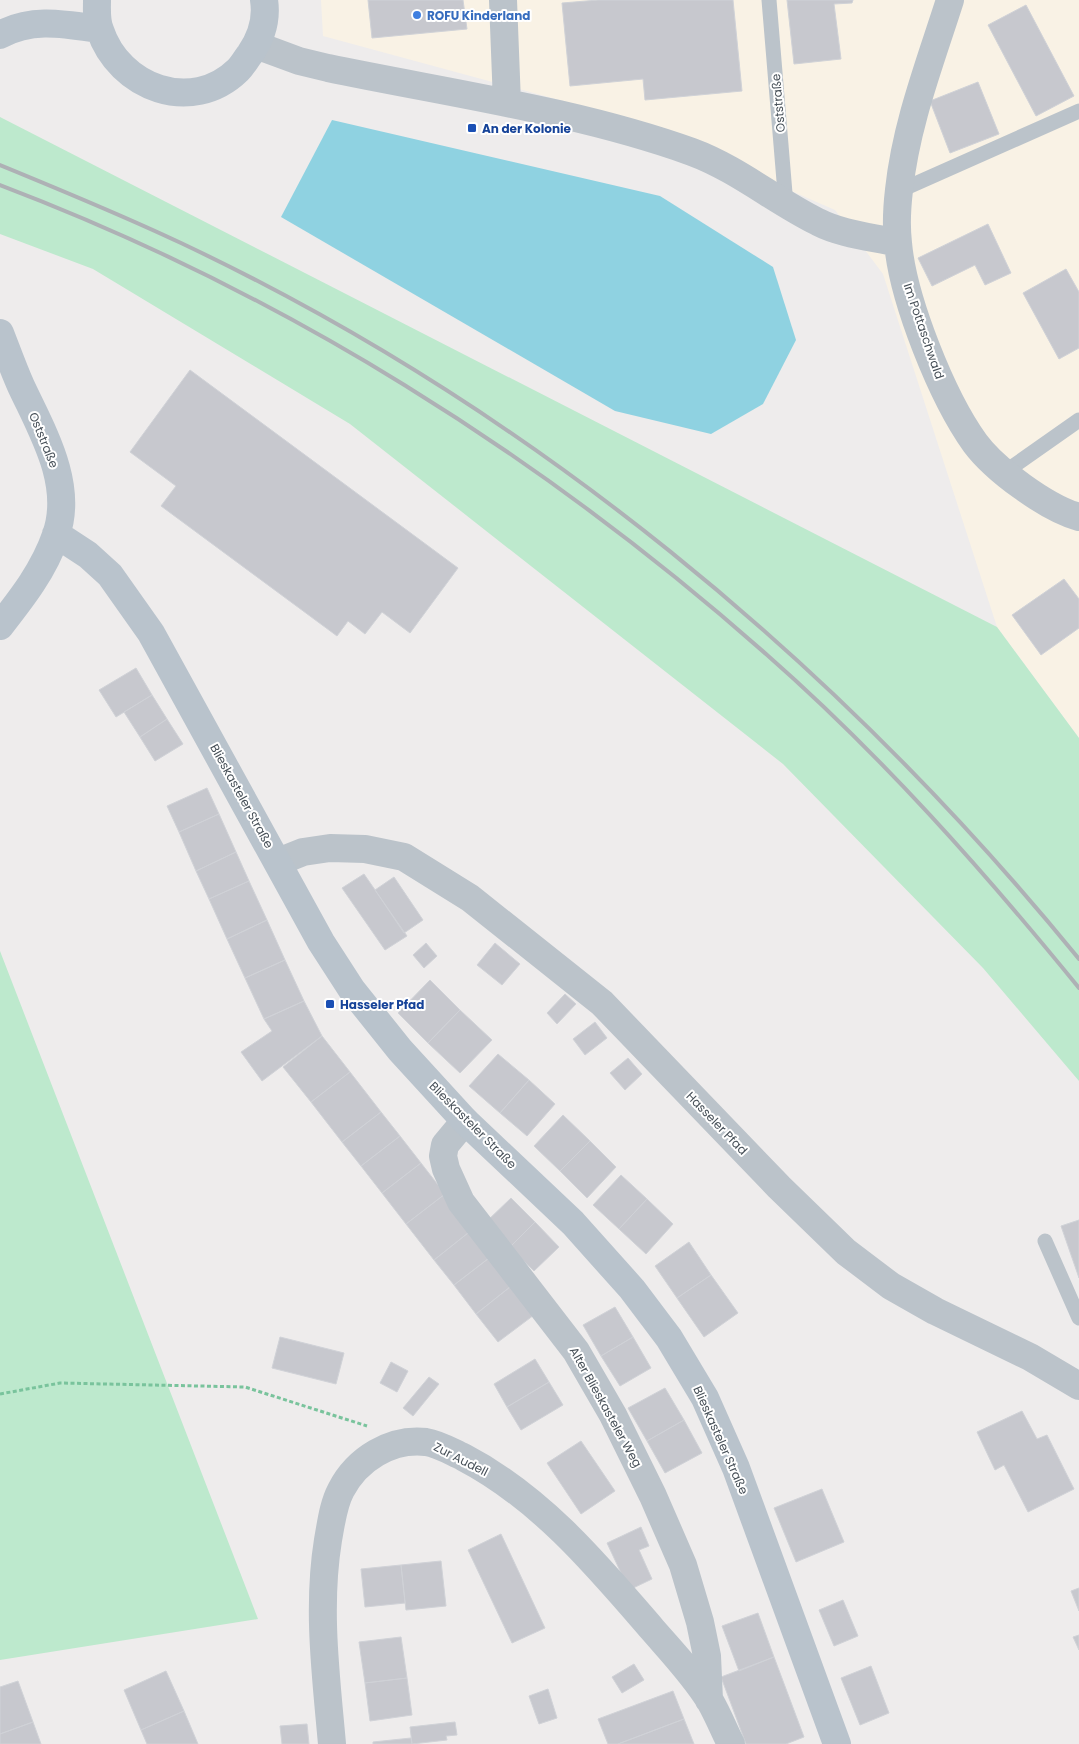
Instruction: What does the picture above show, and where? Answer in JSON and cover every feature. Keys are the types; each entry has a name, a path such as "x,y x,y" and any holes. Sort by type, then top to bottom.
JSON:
{"main road":[{"path":"97,0 99,28 108,52 125,71 145,84 170,92 194,91 218,84 239,70 256,45 262,29 264,0"},
{"path":"0,35 19,27 46,22 99,28"},
{"name":"Oststraße","path":"0,332 13,368 52,453 60,484 60,507 56,534 39,573 0,626"},
{"name":"Blieskasteler Straße","path":"56,534 88,555 110,575 151,633 321,942 352,990 400,1050 465,1120 573,1223 632,1289 669,1338 700,1390 736,1468 837,1744"}],"street":[{"path":"503,0 507,104"},
{"name":"Im Pottaschwald","path":"950,0 908,128 899,191 898,243 909,296 934,364 956,414 977,445 1029,493 1079,517"},
{"path":"256,45 299,61 328,68 507,104 647,137 695,153 744,178 786,205 820,223 898,243"},
{"name":"Hasseler Pfad","path":"278,862 303,852 330,848 366,849 404,857 470,898 602,1003 778,1187 846,1252 892,1286 935,1310 1030,1357 1079,1386"},
{"name":"Alter Blieskasteler Weg","path":"465,1120 445,1145 443,1156 446,1169 461,1202 576,1351 613,1415 653,1496 683,1565 700,1622 707,1656 709,1700"},
{"name":"Zur Audell","path":"332,1744 323,1640 323,1572 331,1522 340,1491 353,1470 368,1458 384,1449 410,1442 428,1442 449,1450 483,1468 534,1505 599,1568 677,1658 709,1700 731,1744"}],"lane":[{"name":"Oststraße","path":"769,0 786,205"},
{"path":"899,191 1079,112"},
{"path":"1005,472 1079,420"},
{"path":"1044,1242 1079,1318"}],"path":[{"path":"0,1394 60,1383 245,1388 369,1426"}],"shaded area":[{"path":"321,0 1079,0 1079,738 997,627 883,274 835,210 622,117 323,36"}],"green space":[{"path":"0,117 997,627 1079,738 1079,1081 983,968 783,764 350,424 93,269 0,234"},
{"path":"0,951 258,1619 0,1660"}],"water":[{"path":"332,120 660,196 773,267 796,340 763,404 711,434 615,411 281,217"}],"building":[{"name":"ROFU Kinderland","path":"368,0 463,0 467,29 372,38"},
{"path":"598,0 733,0 742,91 645,100 643,79 570,86 562,3"},
{"path":"787,0 853,0 852,3 834,4 841,59 794,64"},
{"path":"1026,5 1074,96 1036,116 988,25"},
{"path":"978,82 999,134 950,153 930,101"},
{"path":"988,224 1011,273 985,285 975,265 932,286 918,258"},
{"path":"1066,269 1079,292 1079,348 1059,359 1023,293"},
{"path":"190,370 458,568 410,633 382,612 365,634 348,621 337,636 161,506 176,486 130,452"},
{"path":"1064,579 1079,599 1079,628 1041,655 1012,615"},
{"path":"136,668 152,695 116,717 99,690"},
{"path":"152,695 167,719 140,737 124,712"},
{"path":"167,719 183,744 155,761 140,737"},
{"path":"207,788 219,814 179,832 167,806"},
{"path":"219,814 236,852 196,871 179,832"},
{"path":"236,852 249,881 209,899 196,871"},
{"path":"364,874 407,936 385,950 342,888"},
{"path":"394,877 423,920 404,933 375,890"},
{"path":"249,881 267,920 227,939 209,899"},
{"path":"267,920 285,960 245,978 227,939"},
{"path":"426,943 437,956 424,968 413,955"},
{"path":"495,943 520,964 502,985 477,965"},
{"path":"285,960 304,1001 264,1019 245,978"},
{"path":"430,980 460,1010 428,1043 398,1013"},
{"path":"565,994 576,1004 557,1024 547,1013"},
{"path":"304,1001 322,1036 262,1081 241,1052 272,1031 264,1019"},
{"path":"460,1010 492,1040 460,1073 428,1043"},
{"path":"595,1022 607,1038 585,1055 573,1039"},
{"path":"322,1036 350,1072 311,1102 283,1067"},
{"path":"498,1054 529,1080 500,1113 469,1086"},
{"path":"628,1058 642,1074 625,1090 610,1073"},
{"path":"350,1072 381,1112 342,1142 311,1102"},
{"path":"529,1080 555,1104 527,1136 500,1113"},
{"path":"381,1112 400,1136 361,1166 342,1142"},
{"path":"563,1115 590,1141 560,1171 534,1146"},
{"path":"400,1136 421,1163 382,1193 361,1166"},
{"path":"590,1141 616,1167 587,1198 560,1171"},
{"path":"421,1163 445,1194 406,1224 382,1193"},
{"path":"621,1175 647,1199 619,1229 593,1205"},
{"path":"445,1194 473,1229 434,1260 406,1224"},
{"path":"511,1198 535,1222 510,1247 486,1222"},
{"path":"647,1199 673,1224 646,1254 619,1229"},
{"path":"1079,1220 1079,1278 1061,1226"},
{"path":"535,1222 559,1247 534,1271 510,1247"},
{"path":"473,1229 493,1255 454,1285 434,1260"},
{"path":"689,1242 711,1275 677,1298 655,1266"},
{"path":"493,1255 515,1283 476,1314 454,1285"},
{"path":"711,1275 738,1313 704,1337 677,1298"},
{"path":"515,1283 538,1312 498,1342 476,1314"},
{"path":"615,1307 633,1337 601,1356 583,1325"},
{"path":"280,1337 344,1353 336,1384 272,1368"},
{"path":"633,1337 651,1368 620,1386 601,1356"},
{"path":"535,1359 549,1382 507,1407 494,1384"},
{"path":"391,1362 408,1371 397,1392 380,1383"},
{"path":"429,1377 439,1384 413,1416 403,1408"},
{"path":"549,1382 563,1405 521,1430 507,1407"},
{"path":"665,1388 684,1420 647,1441 628,1408"},
{"path":"1022,1411 1037,1439 1047,1435 1074,1489 1028,1512 1004,1465 995,1470 977,1432"},
{"path":"684,1420 702,1453 665,1473 647,1441"},
{"path":"581,1441 615,1491 581,1514 547,1463"},
{"path":"822,1489 844,1542 796,1562 774,1508"},
{"path":"641,1527 649,1546 639,1550 652,1579 629,1590 607,1543"},
{"path":"501,1534 545,1628 512,1643 468,1550"},
{"path":"441,1561 446,1606 406,1610 401,1565"},
{"path":"401,1565 405,1603 365,1607 361,1569"},
{"path":"1079,1588 1079,1611 1071,1591"},
{"path":"843,1600 858,1636 834,1646 819,1610"},
{"path":"758,1613 774,1657 739,1671 722,1626"},
{"path":"1079,1635 1079,1650 1073,1637"},
{"path":"401,1637 407,1678 365,1683 359,1642"},
{"path":"774,1657 804,1737 786,1744 746,1744 721,1677"},
{"path":"634,1664 644,1680 622,1693 612,1677"},
{"path":"871,1666 889,1713 860,1725 841,1678"},
{"path":"166,1671 184,1711 141,1730 124,1690"},
{"path":"407,1678 412,1715 370,1721 365,1683"},
{"path":"18,1681 33,1722 0,1734 0,1687"},
{"path":"548,1689 557,1718 539,1724 529,1696"},
{"path":"673,1691 684,1719 618,1744 608,1744 598,1719"},
{"path":"184,1711 198,1744 147,1744 141,1730"},
{"path":"684,1719 694,1744 618,1744"},
{"path":"33,1722 41,1744 0,1744 0,1734"},
{"path":"455,1722 457,1735 446,1736 447,1740 412,1744 410,1727"},
{"path":"307,1724 309,1744 282,1744 280,1726"},
{"path":"411,1738 412,1744 373,1744 373,1742"}],"railway":[{"path":"0,165 181,243 310,309 434,383 554,463 670,551 780,645 885,745 985,849 1079,959"},
{"path":"0,185 105,228 207,275 307,328 404,385 499,446 591,512 680,581 766,654 850,732 968,857 1079,988"}],"place":[{"name":"ROFU Kinderland","path":"417,15"},
{"name":"An der Kolonie","path":"472,128"},
{"name":"Hasseler Pfad","path":"330,1004"}]}
